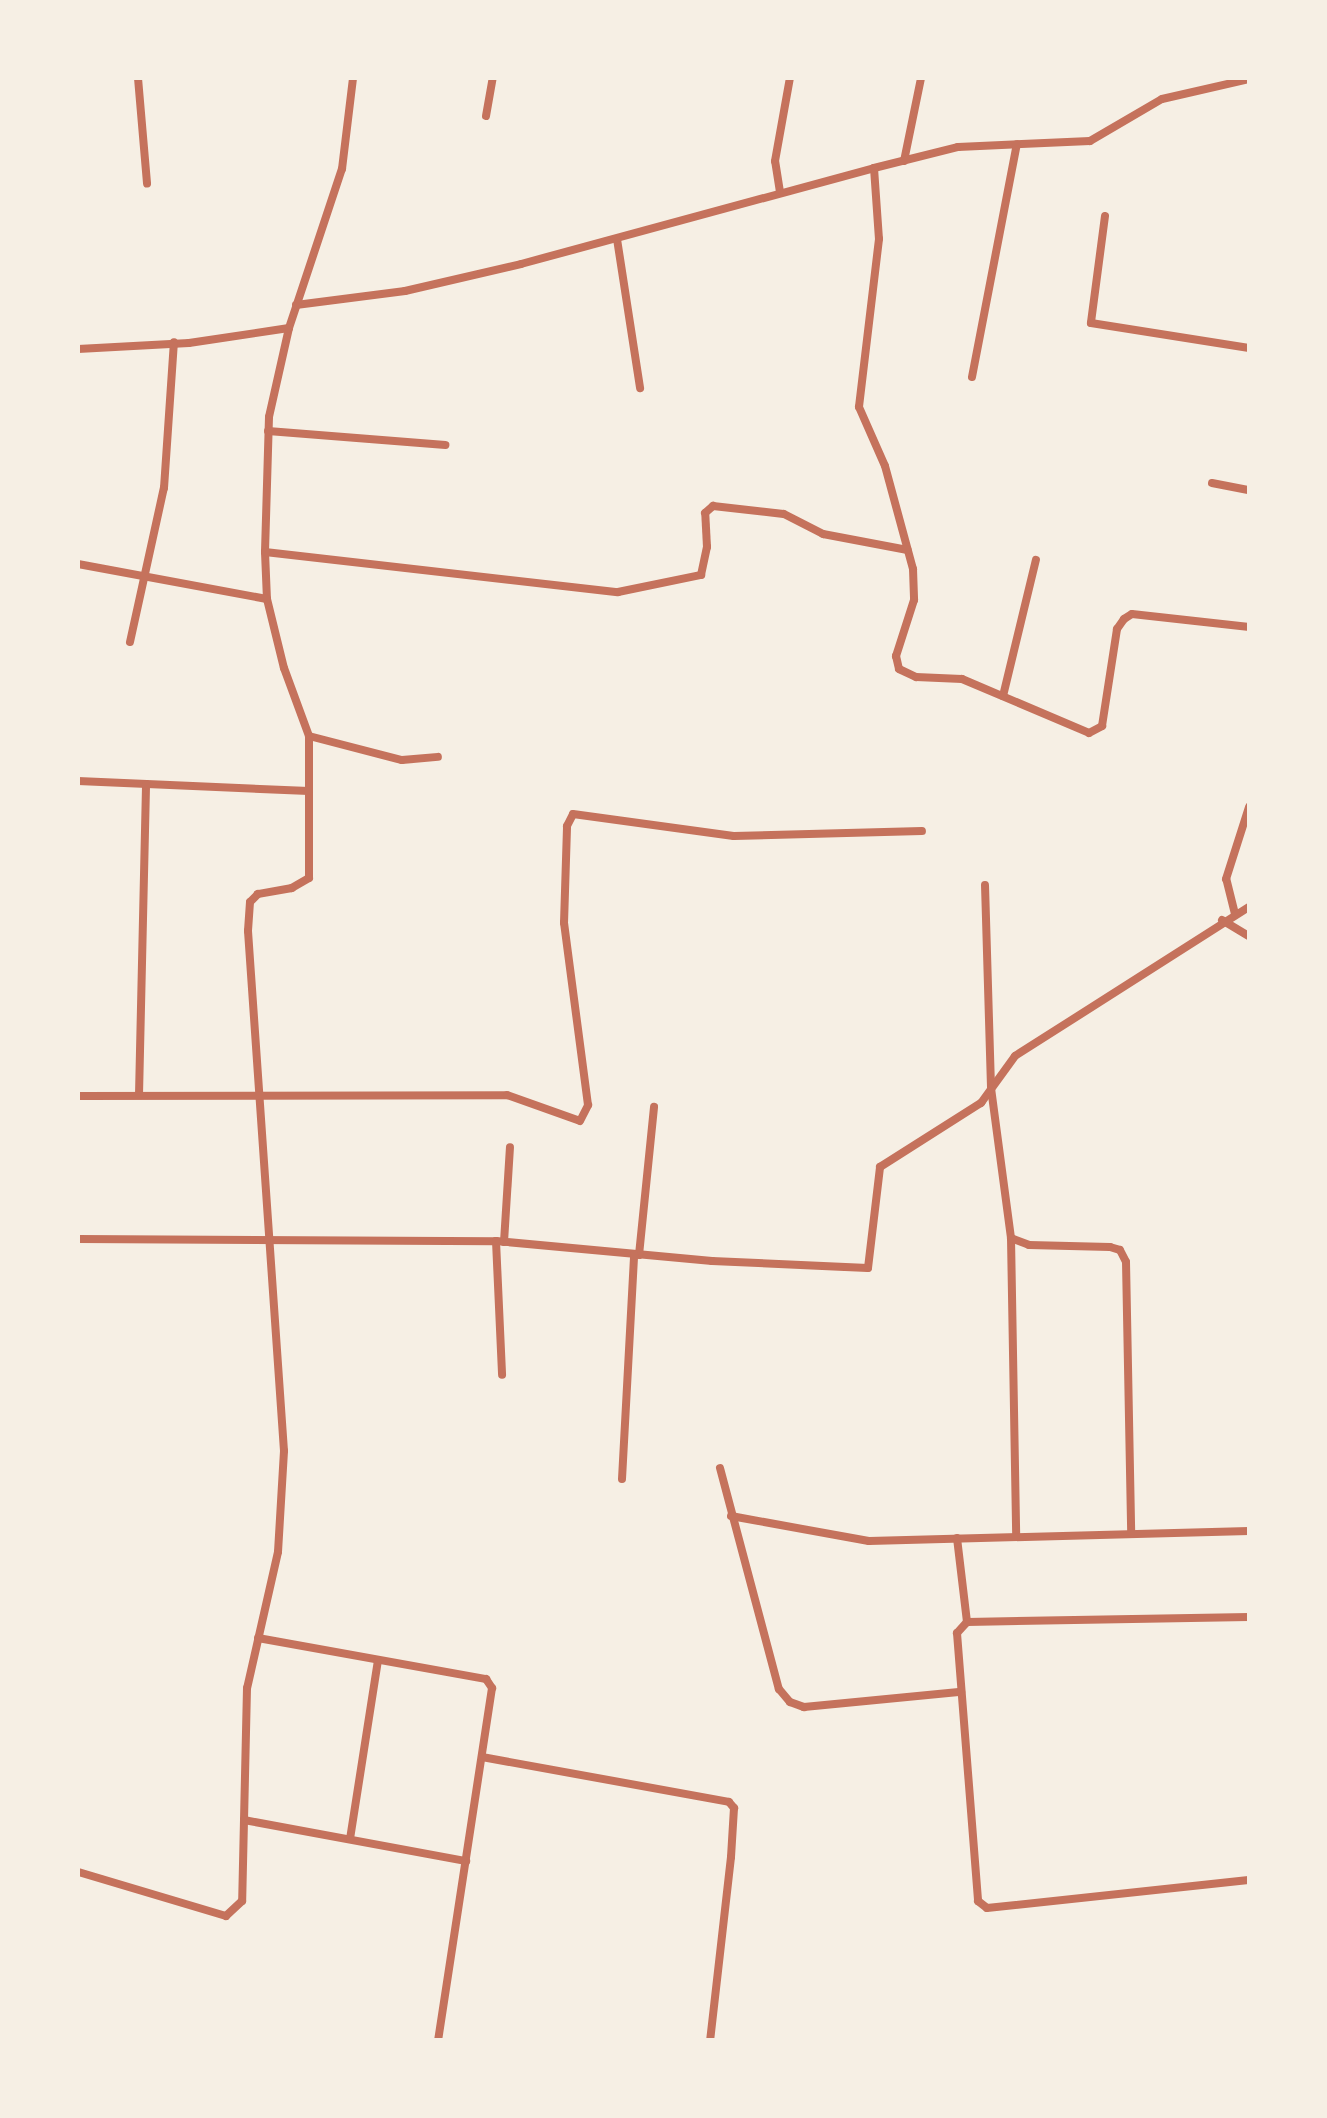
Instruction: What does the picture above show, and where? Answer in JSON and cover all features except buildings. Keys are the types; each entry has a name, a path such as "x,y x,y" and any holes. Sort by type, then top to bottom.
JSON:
{"street":[{"path":"138,78 147,184"},
{"path":"78,1872 226,1916 242,1901 247,1688 278,1552 284,1451 258,1095 250,902 258,894 292,888 309,878 309,736 284,668 267,599 268,431 289,328 342,169 353,78"},
{"path":"486,116 493,78"},
{"path":"780,192 775,161 790,78"},
{"path":"904,161 921,78"},
{"path":"296,305 405,291 617,239 780,192 958,147 1090,141 1162,99 1211,83 1249,79"},
{"path":"972,377 1017,144"},
{"path":"874,168 879,239 860,418 885,466 908,550 914,600 896,656 899,669 916,677 962,679 1089,733 1098,731 1117,629 1124,619 1132,614 1249,627"},
{"path":"1105,216 1091,323 1249,348"},
{"path":"617,239 640,388"},
{"path":"78,349 174,342 289,328"},
{"path":"130,642 164,488 174,342"},
{"path":"268,431 445,445"},
{"path":"1212,483 1249,490"},
{"path":"265,552 618,592 701,575 707,547 705,513 713,506 784,514 823,534 908,550"},
{"path":"1003,696 1036,560"},
{"path":"78,564 267,599"},
{"path":"309,736 402,760 438,757"},
{"path":"78,781 309,791"},
{"path":"139,1095 146,784"},
{"path":"1235,914 1226,879 1249,807"},
{"path":"78,1096 507,1095 574,1121 586,1117 564,923 567,826 573,814 588,812 734,836 922,831"},
{"path":"985,885 991,1088 1011,1238 1016,1537"},
{"path":"78,1239 500,1242 868,1268 880,1167 981,1103 1015,1056 1222,920 1249,907"},
{"path":"1222,920 1249,936"},
{"path":"622,1479 637,1254 654,1107"},
{"path":"502,1375 500,1242 510,1147"},
{"path":"1011,1238 1029,1245 1110,1247 1120,1250 1126,1262 1131,1534"},
{"path":"720,1468 779,1689 790,1702 804,1707 961,1692"},
{"path":"731,1516 869,1541 1249,1531"},
{"path":"957,1538 967,1622"},
{"path":"1249,1617 967,1622 957,1633 978,1901 987,1908 1249,1880"},
{"path":"258,1638 486,1679 492,1688 438,2040"},
{"path":"350,1839 378,1660"},
{"path":"482,1757 729,1802 734,1808 710,2040"},
{"path":"244,1820 466,1861"}]}
